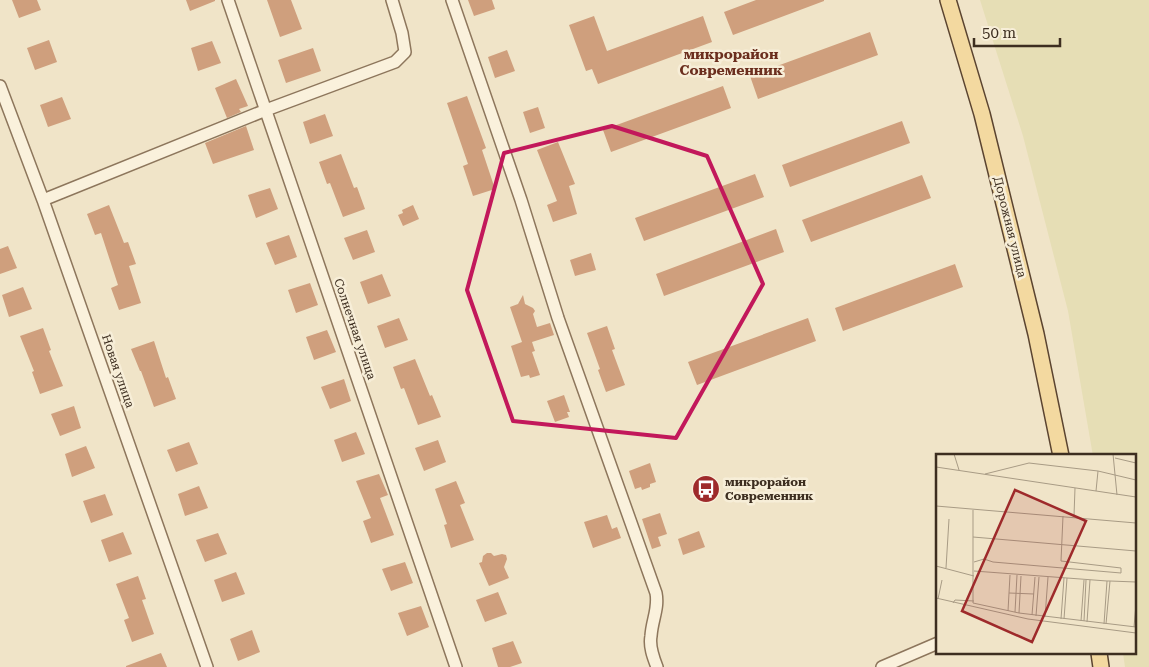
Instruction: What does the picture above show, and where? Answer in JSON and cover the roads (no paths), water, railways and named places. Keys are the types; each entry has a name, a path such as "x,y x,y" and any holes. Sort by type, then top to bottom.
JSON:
{"main road":[{"name":"Дорожная улица","path":"948,0 982,114 1036,334 1061,454"},
{"path":"1099,654 1101,667"}],"street":[{"name":"Солнечная улица","path":"228,0 456,667"},
{"path":"43,200 266,110 395,62 405,52 402,33 392,0"},
{"path":"452,0 515,182 558,318 656,592 658,602 650,636 652,653 657,667"},
{"name":"Новая улица","path":"0,86 4,115 43,200 207,667"},
{"path":"882,667 936,644"}],"place":[{"name":"микрорайон Современник","path":"706,489"}],"district":[{"name":"микрорайон Современник","path":"731,62"}]}
